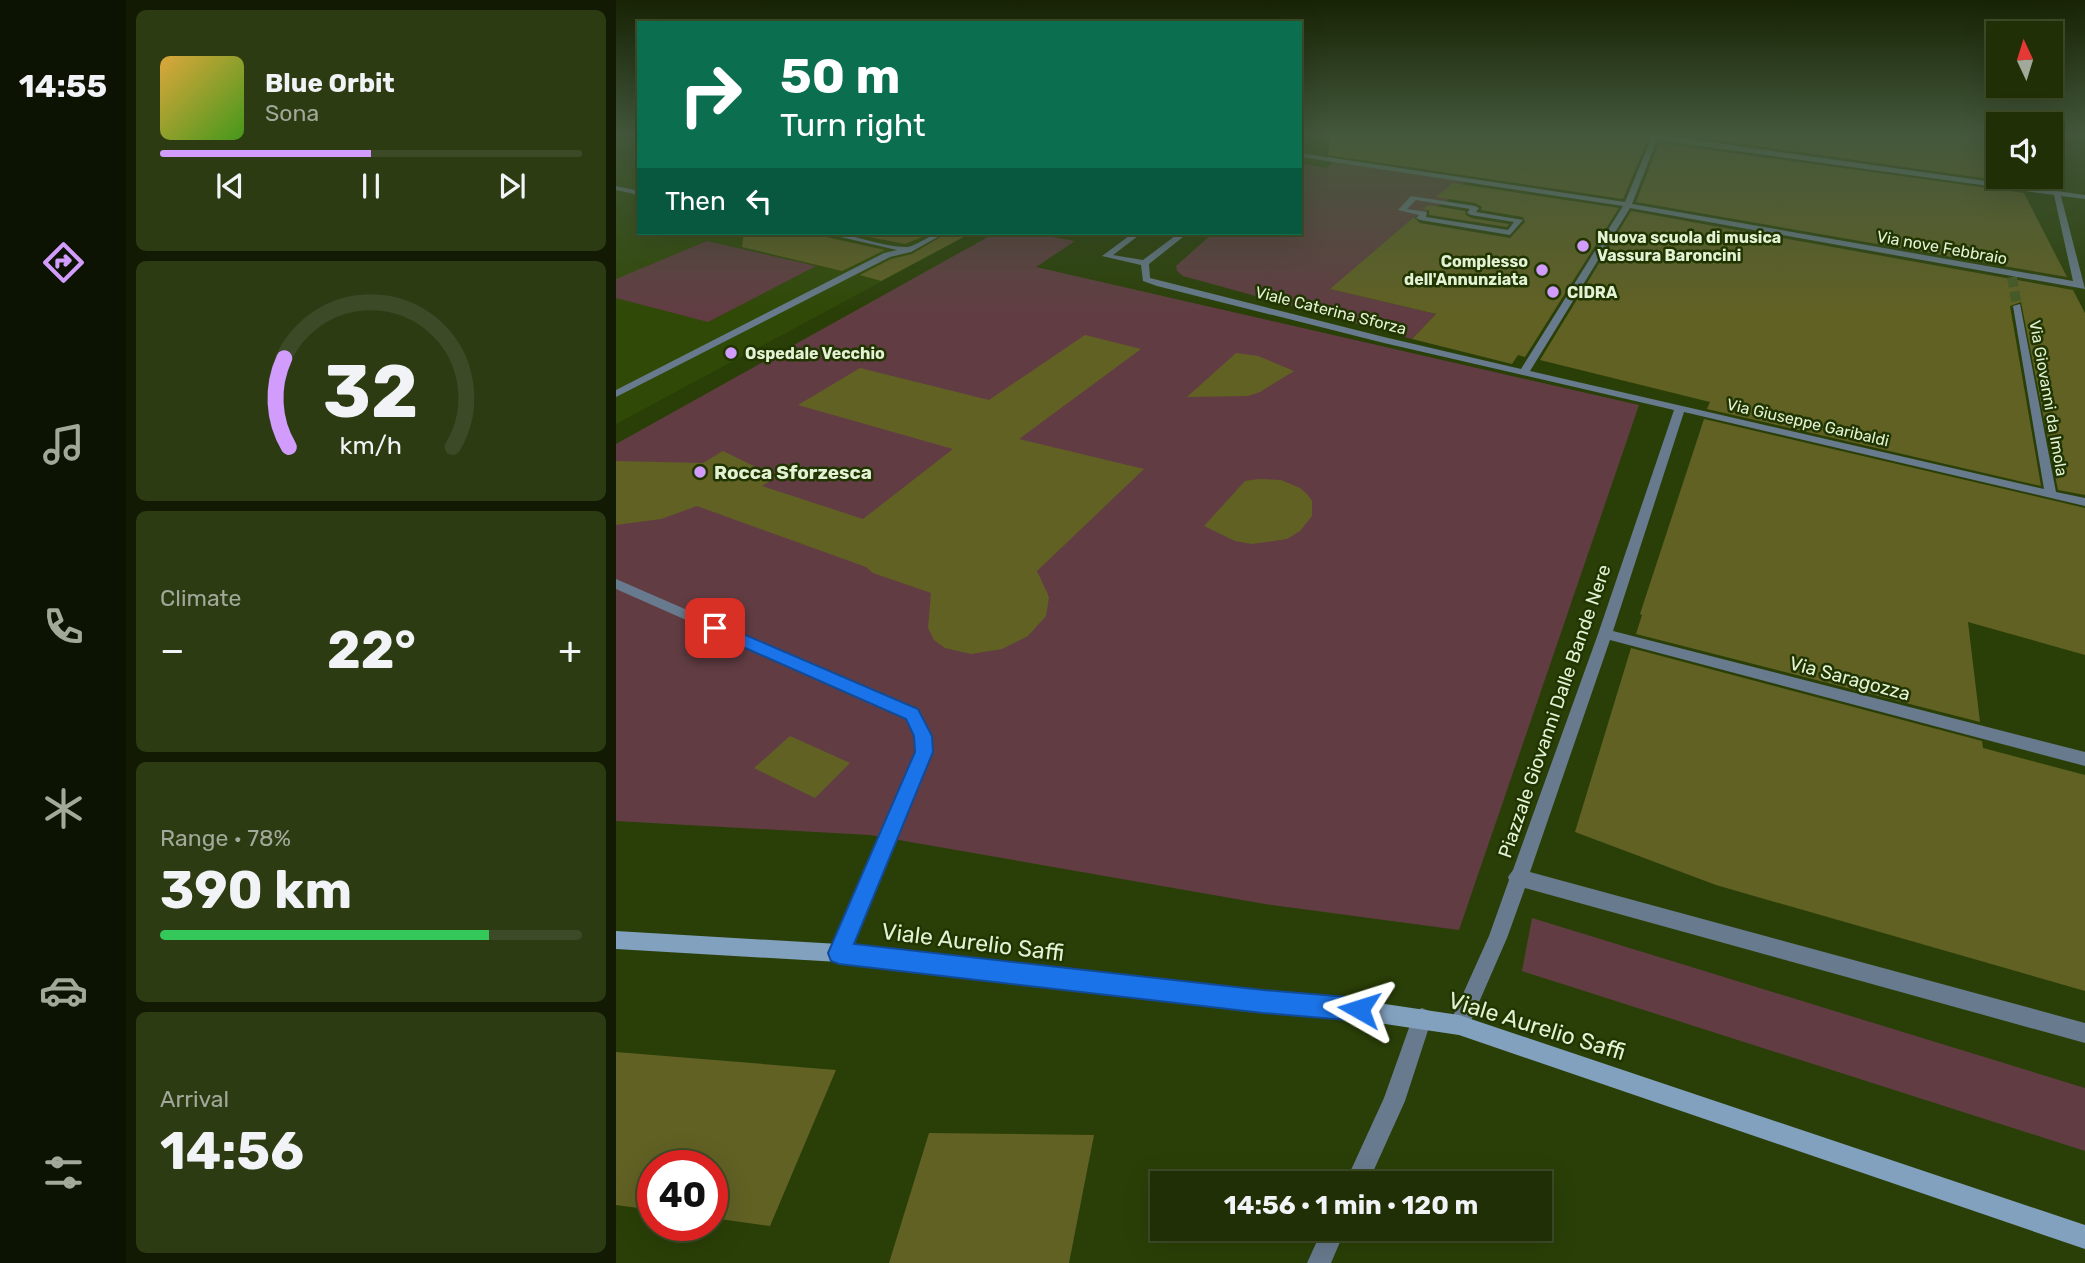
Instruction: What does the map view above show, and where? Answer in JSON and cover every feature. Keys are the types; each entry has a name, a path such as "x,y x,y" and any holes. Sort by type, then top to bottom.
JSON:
{"street":[{"name":"Via nove Febbraio","path":"1555,194 2081,286"},
{"path":"1525,372 1632,194"},
{"path":"2081,286 2057,194 2085,197"},
{"path":"1414,198 1475,208 1471,213 1520,220 1510,233 1420,218 1424,214 1402,210 1414,198"},
{"path":"837,235 908,250"},
{"path":"616,394 887,255 908,250 937,235"},
{"path":"1135,235 1106,256 1145,263 1181,235"},
{"name":"Viale Caterina Sforza","path":"1145,263 1146,279 1160,284 1525,372"},
{"name":"Via Giovanni da Imola","path":"2017,306 2051,495"},
{"name":"Via Giuseppe Garibaldi","path":"1525,372 2085,502"},
{"name":"Piazzale Giovanni Dalle Bande Nere","path":"1459,1025 1498,938 1517,877 1605,634 1680,408"},
{"path":"616,584 912,714 923,736 924,752 839,953"},
{"name":"Via Saragozza","path":"1605,634 2085,759"},
{"path":"1517,877 2085,1033"},
{"name":"Viale Aurelio Saffi","path":"616,940 839,953 1422,1018 1459,1025 2085,1237"},
{"path":"1362,1171 1394,1101 1422,1018"},
{"path":"1319,1263 1329,1241"}],"shaded area":[{"path":"616,194 637,194 637,235 968,235 616,424"},
{"path":"1302,194 1454,194 1446,202 1413,218 1331,289 1436,314 1412,339 1183,276 1176,266 1211,235 1302,235"},
{"path":"991,235 1041,235 1075,241 1036,267 1639,405 1459,930 1265,904 870,835 616,821 616,444"},
{"path":"707,241 816,266 708,322 616,298 616,279"},
{"path":"1532,918 2085,1088 2085,1151 1522,971"}],"building":[{"name":"Complesso dell'Annunziata","path":"1440,194 1526,194 1619,208 1525,357 1518,355 1512,364 1412,339 1436,314 1330,289 1414,217 1420,223 1510,238 1525,222 1523,217 1481,210 1482,207 1475,203 1436,197"},
{"path":"1589,194 1625,194 1623,199"},
{"path":"1639,194 2024,194 2067,277 1636,202"},
{"path":"1428,205 1465,211 1471,218 1509,224 1507,227 1429,215 1429,210 1423,209"},
{"path":"1631,211 2073,290 2085,313 2085,495 2058,490 2021,302 2010,306 2041,486 1707,409 1710,402 1540,360"},
{"path":"744,235 821,235 885,250 842,271 742,247"},
{"path":"858,235 927,235 905,244"},
{"path":"944,235 967,235 881,281 860,275 891,259 912,254"},
{"name":"Rocca Sforzesca","path":"1085,335 1141,349 1019,439 1144,469 1037,571 1049,597 1046,616 1028,636 1002,649 971,654 945,648 934,640 928,628 931,593 697,506 661,519 616,525 616,461 703,463 723,451 776,477 762,486 863,519 953,449 798,405 860,368 989,400"},
{"path":"1236,353 1258,356 1294,371 1260,392 1248,396 1187,397"},
{"path":"1704,419 2085,508 2085,655 1968,622 1980,722 1636,634 1642,615 1640,614"},
{"path":"1281,480 1307,494 1312,501 1312,516 1300,531 1287,539 1252,544 1235,541 1204,526 1245,481"},
{"path":"1631,648 1982,741 1983,748 2085,775 2085,991 1716,885 1575,832"},
{"path":"790,736 850,763 815,798 754,768"},
{"path":"616,1052 836,1070 770,1226 728,1220 728,1150 637,1150 637,1208 616,1205"},
{"path":"929,1133 1094,1135 1069,1263 889,1263"}],"tunnel":[{"path":"2012,277 2017,306"}],"place":[{"name":"Nuova scuola di musica Vassura Baroncini","path":"1583,246"},
{"name":"Complesso dell'Annunziata","path":"1542,270"},
{"name":"CIDRA","path":"1553,292"},
{"name":"Ospedale Vecchio","path":"731,353"},
{"name":"Rocca Sforzesca","path":"700,472"}],"route":[{"path":"715,628 912,714 923,736 924,752 839,953 1263,1002 1359,1009"}]}
